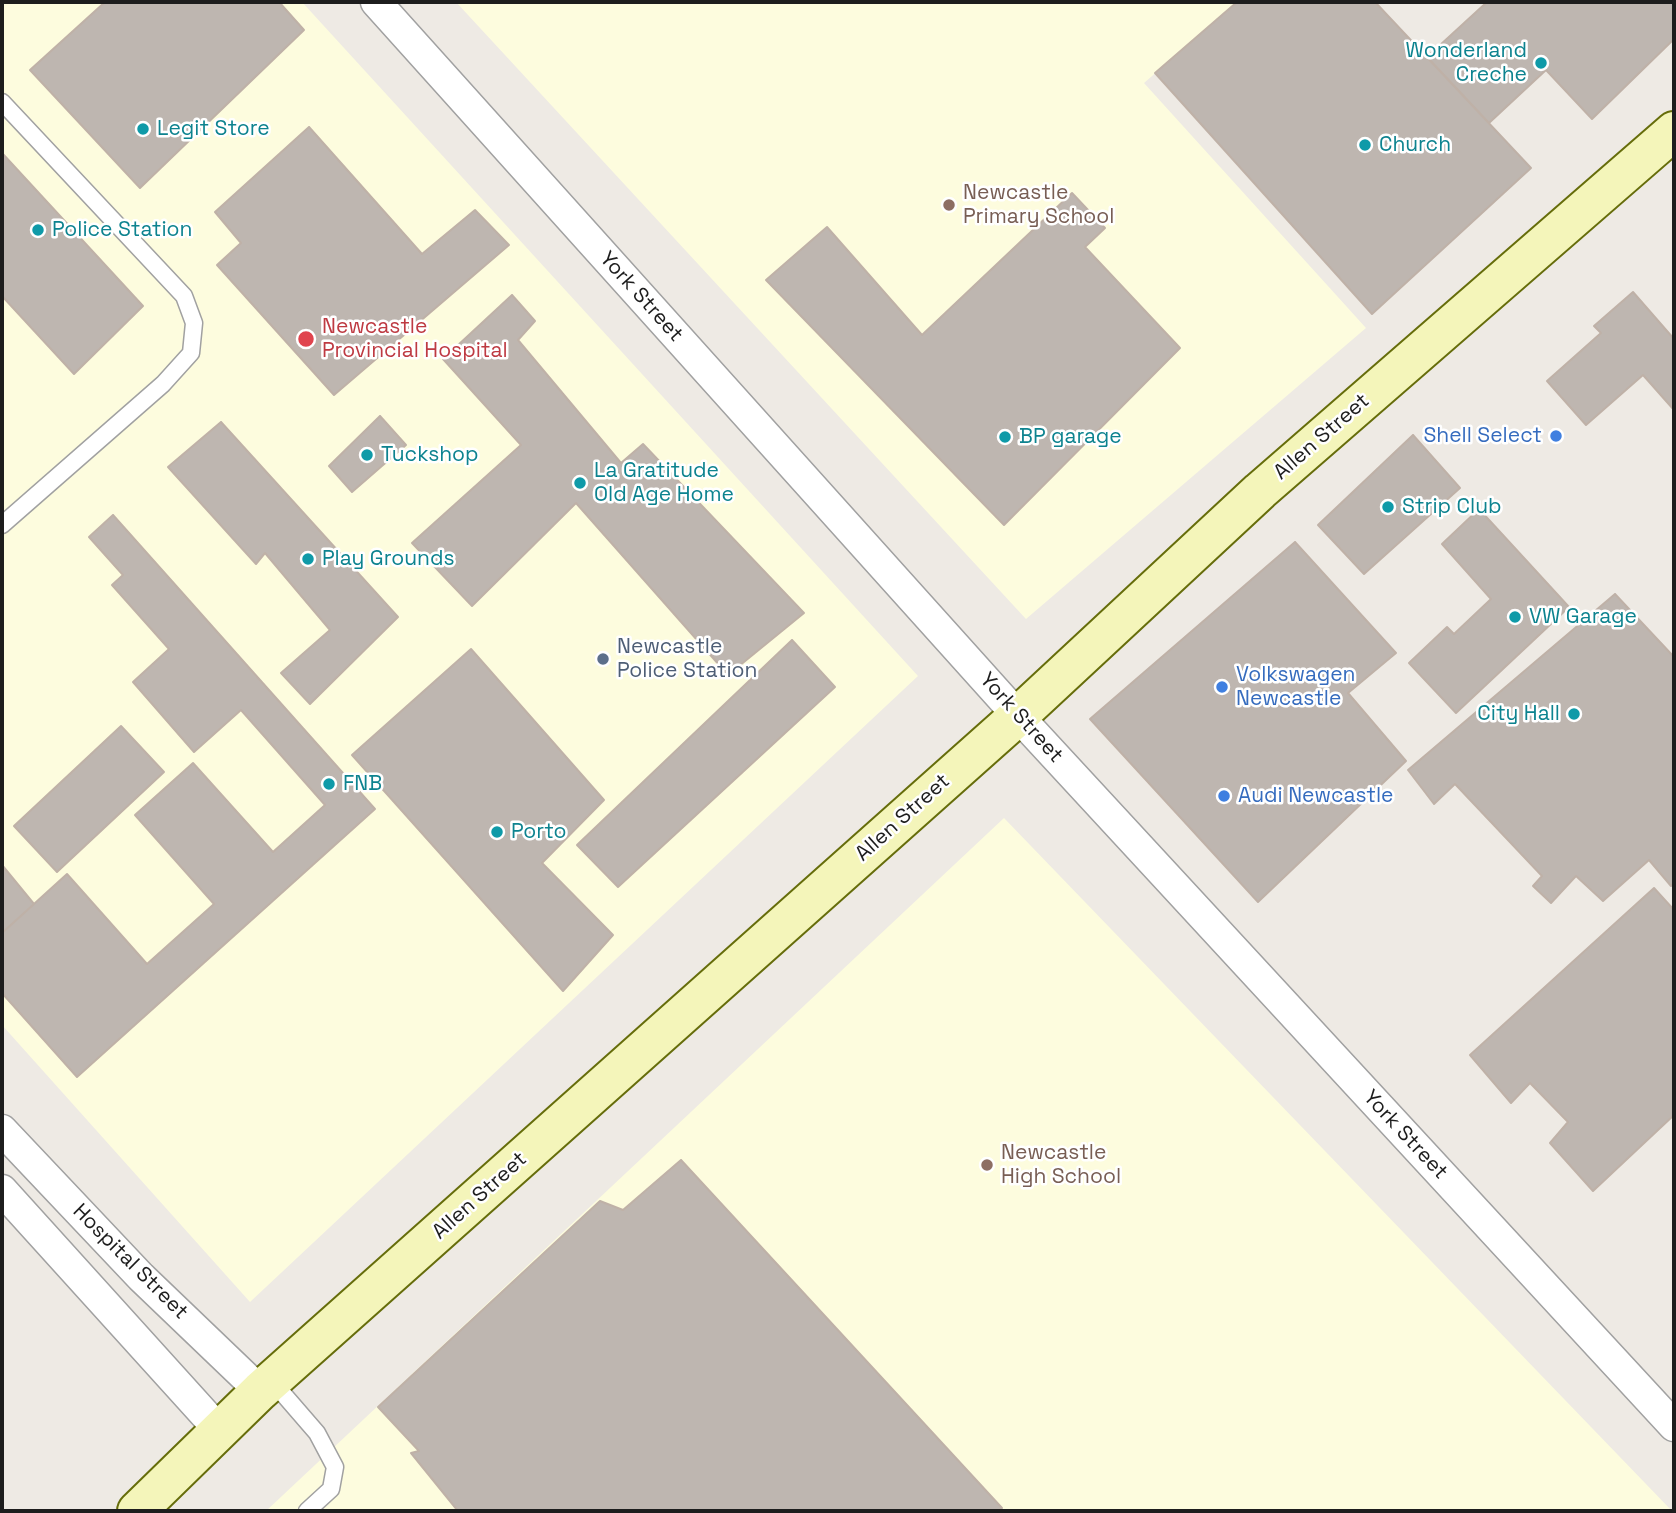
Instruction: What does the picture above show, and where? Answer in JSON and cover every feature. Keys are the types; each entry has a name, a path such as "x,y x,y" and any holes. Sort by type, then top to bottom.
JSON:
{"street":[{"name":"York Street","path":"376,2 1018,716 1674,1426"},
{"name":"Allen Street","path":"137,1511 266,1386 1018,716 1260,491 1674,131"},
{"name":"Hospital Street","path":"2,1130 141,1277 266,1386"},
{"name":"Hospital Street","path":"2,1190 220,1431"}],"lane":[{"path":"2,102 184,296 194,323 191,353 163,384 2,525"},
{"path":"266,1386 317,1433 335,1467 331,1489 307,1511"}],"shaded area":[{"name":"Newcastle Provincial Hospital","path":"2,2 302,2 918,676 250,1302 2,1025"},
{"name":"Newcastle Primary School","path":"456,2 1237,2 1144,83 1366,328 1026,619"},
{"name":"Newcastle High School","path":"1004,818 1672,1511 266,1511"}],"building":[{"name":"Legit Store","path":"105,2 279,2 304,30 140,188 30,70"},
{"name":"Church","path":"1237,2 1375,2 1531,168 1372,314 1155,73"},
{"name":"Wonderland Creche","path":"1487,2 1674,2 1674,39 1592,119 1546,70 1489,123 1427,57"},
{"path":"309,127 422,254 475,210 509,245 334,395 217,265 241,243 215,212"},
{"name":"Police Station","path":"2,153 143,306 74,374 2,296"},
{"name":"BP garage","path":"1072,193 1105,228 1085,247 1180,348 1004,525 766,280 827,227 922,335"},
{"path":"1633,292 1674,339 1674,410 1643,375 1586,425 1547,381 1601,333 1594,326"},
{"name":"La Gratitude Old Age Home","path":"512,295 535,321 518,340 621,463 643,444 804,613 728,675 576,503 472,606 412,543 521,445 443,359"},
{"name":"Tuckshop","path":"380,416 406,445 352,492 329,466"},
{"name":"Play Grounds","path":"221,422 398,617 310,704 281,673 330,630 265,553 256,564 168,467"},
{"name":"Strip Club","path":"1413,435 1460,488 1364,574 1318,525"},
{"name":"VW Garage","path":"1479,509 1569,607 1456,713 1409,663 1447,627 1454,634 1491,599 1442,544"},
{"name":"FNB","path":"113,515 375,809 77,1077 2,993 2,933 67,874 147,964 214,904 135,815 193,763 273,852 325,805 241,710 194,752 133,682 169,649 112,585 123,575 89,537"},
{"path":"1295,542 1396,653 1348,693 1406,761 1258,902 1090,719"},
{"name":"City Hall","path":"1615,594 1674,657 1674,883 1671,886 1649,860 1603,901 1576,876 1551,903 1533,886 1542,876 1455,784 1434,804 1408,770"},
{"path":"792,640 835,687 618,887 577,845"},
{"name":"Porto","path":"471,649 604,800 542,863 613,935 563,991 352,755"},
{"path":"121,726 164,772 57,872 14,826"},
{"path":"2,865 34,904 2,933"},
{"path":"1654,888 1674,910 1674,1115 1593,1191 1550,1143 1568,1122 1530,1083 1511,1103 1470,1055"},
{"path":"681,1160 1002,1508 999,1511 458,1511 411,1453 419,1451 378,1407 600,1201 623,1210"}],"place":[{"name":"Wonderland Creche","path":"1541,63"},
{"name":"Legit Store","path":"143,129"},
{"name":"Church","path":"1365,145"},
{"name":"Newcastle Primary School","path":"949,205"},
{"name":"Police Station","path":"38,230"},
{"name":"Newcastle Provincial Hospital","path":"306,339"},
{"name":"Shell Select","path":"1556,436"},
{"name":"BP garage","path":"1005,437"},
{"name":"Tuckshop","path":"367,455"},
{"name":"La Gratitude Old Age Home","path":"580,483"},
{"name":"Strip Club","path":"1388,507"},
{"name":"Play Grounds","path":"308,559"},
{"name":"VW Garage","path":"1515,617"},
{"name":"Newcastle Police Station","path":"603,659"},
{"name":"Volkswagen Newcastle","path":"1222,687"},
{"name":"City Hall","path":"1574,714"},
{"name":"FNB","path":"329,784"},
{"name":"Audi Newcastle","path":"1224,796"},
{"name":"Porto","path":"497,832"},
{"name":"Newcastle High School","path":"987,1165"}]}
